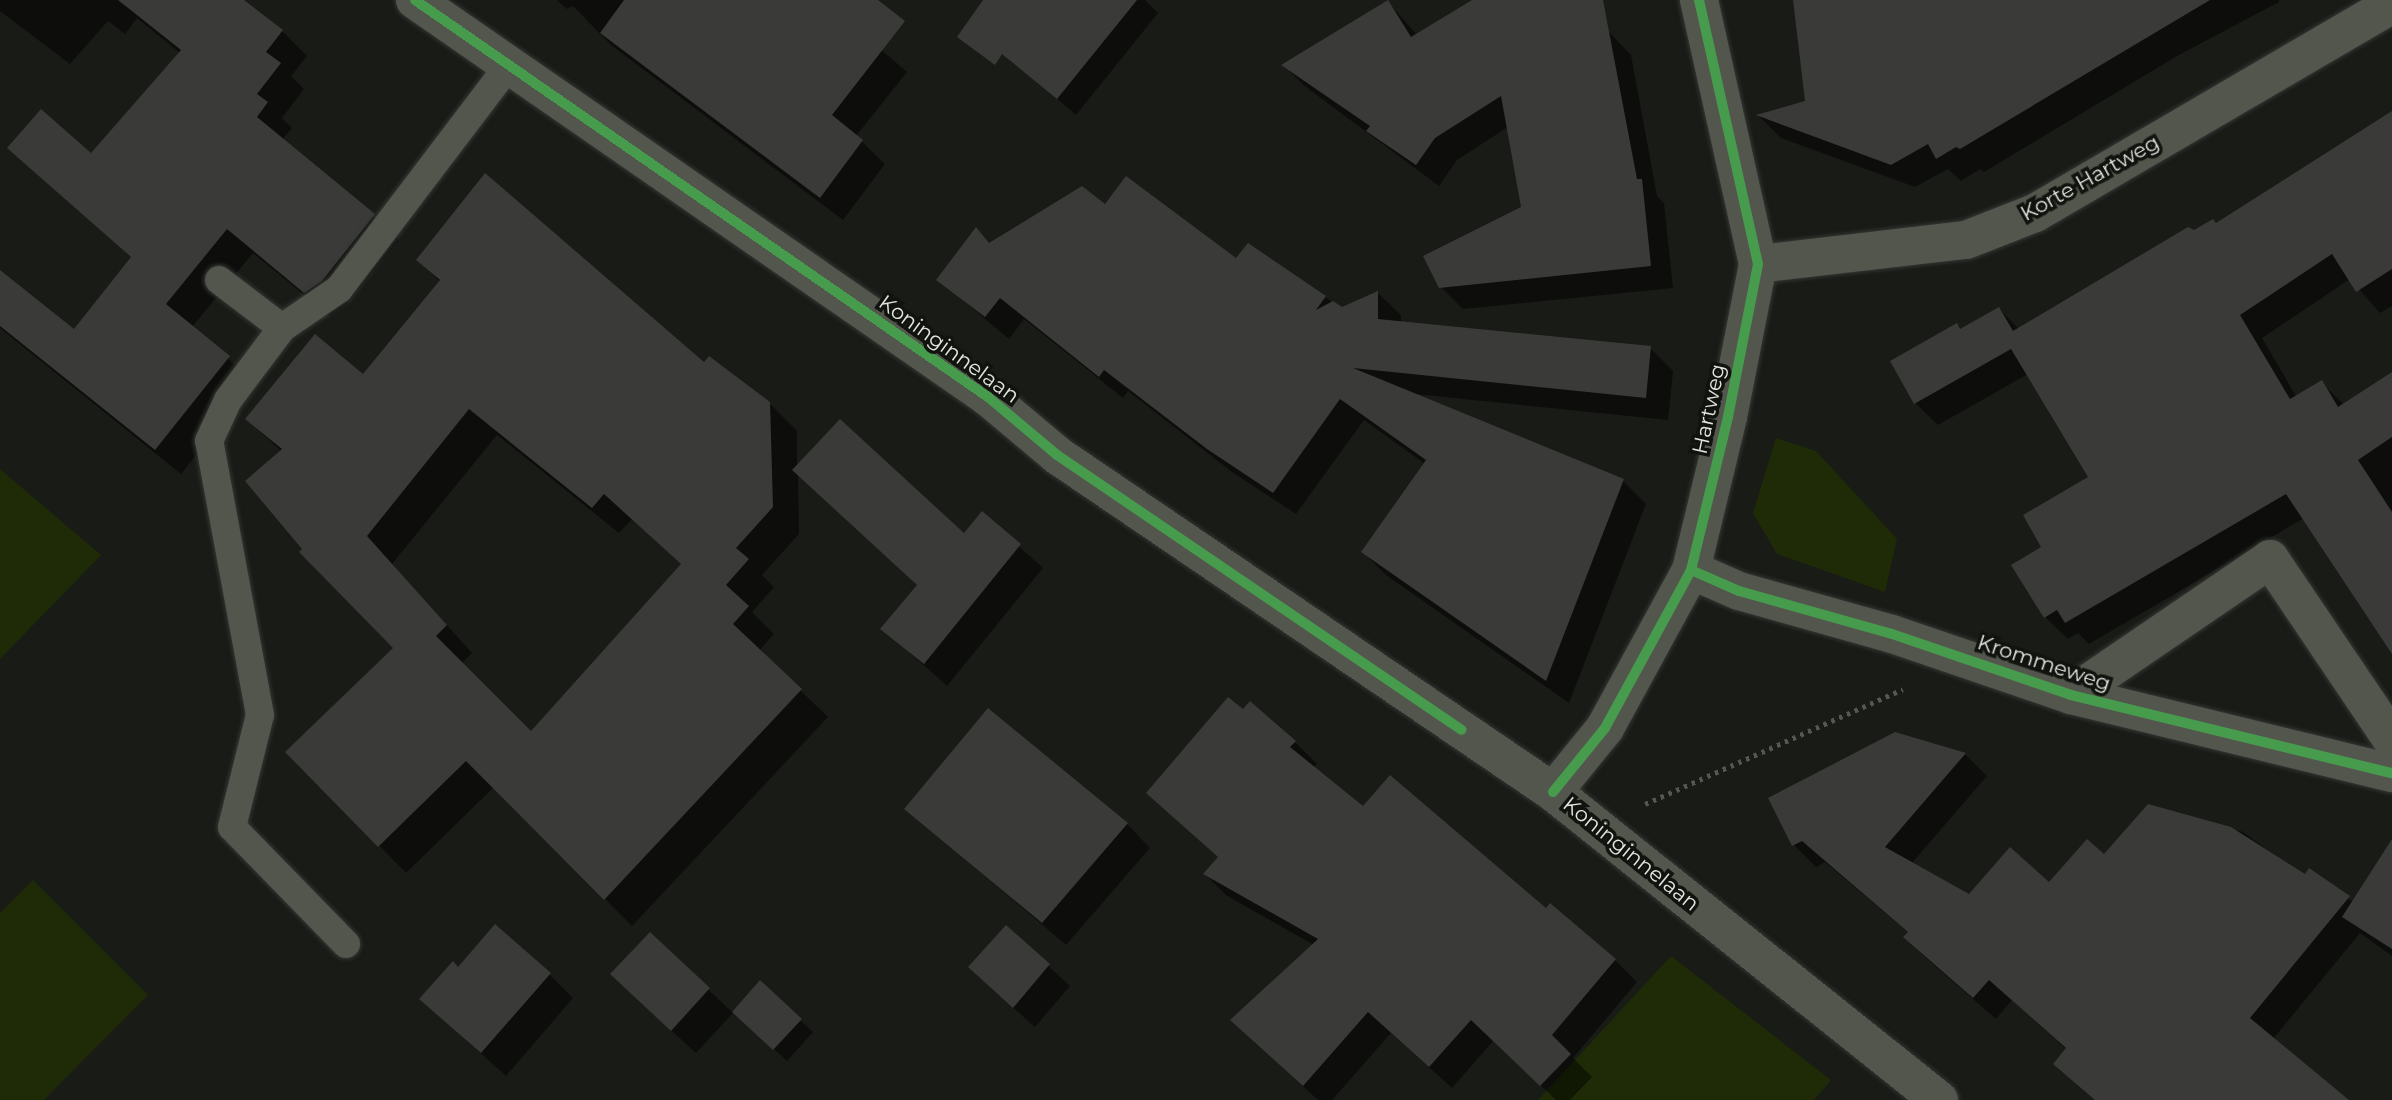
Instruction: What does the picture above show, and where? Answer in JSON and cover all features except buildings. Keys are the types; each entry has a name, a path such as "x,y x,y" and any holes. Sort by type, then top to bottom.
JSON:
{"street":[{"name":"Koninginnelaan","path":"415,0 988,397 1057,456 1553,792 1939,1100"},
{"name":"Hartweg","path":"1553,792 1605,728 1691,570 1728,417 1758,264 1699,0"},
{"name":"Korte Hartweg","path":"1758,264 1966,240 2035,213 2392,4"},
{"name":"Krommeweg","path":"2071,695 2270,559 2392,740"},
{"name":"Krommeweg","path":"1691,570 1738,591 1969,660 2071,695 2392,773"}],"lane":[{"path":"346,944 232,827 260,715 209,441 228,400 282,328 339,289 509,65"},
{"path":"219,280 282,328"}],"path":[{"path":"1597,826 1969,660"}],"green space":[{"path":"1776,438 1816,451 1897,539 1885,592 1777,554 1753,513"},
{"path":"0,469 101,555 0,659"},
{"path":"33,880 148,995 44,1100 0,1100 0,913"},
{"path":"1671,956 1831,1080 1814,1100 1538,1100"}],"cycle path":[{"path":"415,0 988,397 1057,455 1461,730"},
{"path":"1553,792 1605,728 1691,570 1728,417 1758,264 1699,0"},
{"path":"1691,570 1739,591 1892,634 2071,695 2392,773"}]}
